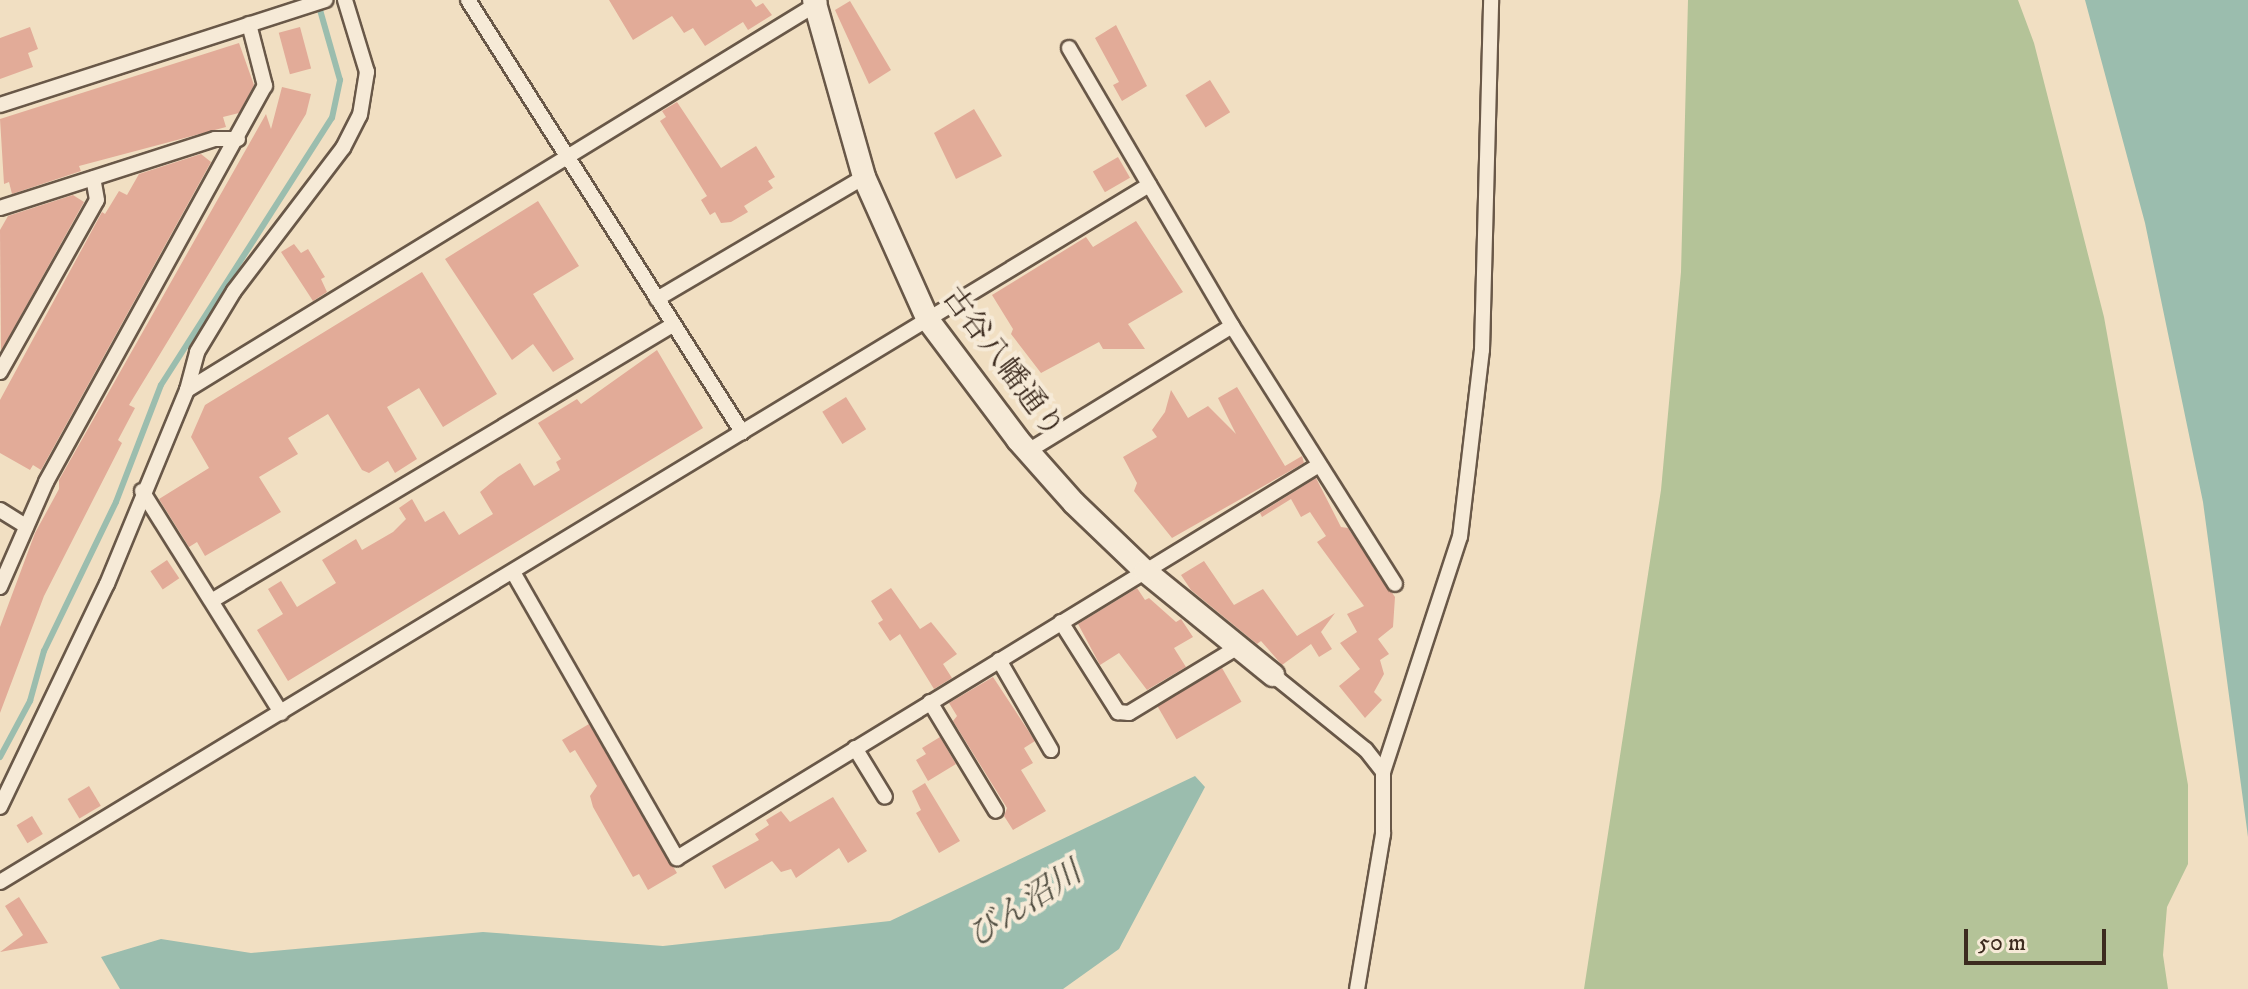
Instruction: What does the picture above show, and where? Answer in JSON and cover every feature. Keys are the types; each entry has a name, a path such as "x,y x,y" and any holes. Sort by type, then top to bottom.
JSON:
{"street":[{"path":"0,105 326,0"},
{"path":"0,807 107,584 142,491 187,390 197,352 234,291 343,148 360,115 367,72 345,0"},
{"path":"468,0 671,326 742,432"},
{"path":"1357,989 1383,834 1383,772 1460,537 1485,306 1491,0"},
{"path":"187,390 818,2"},
{"name":"古谷八幡通り","path":"818,2 864,177 888,240 928,320 1028,451 1145,571 1273,675"},
{"path":"0,587 26,526 265,86 249,24"},
{"path":"1069,48 1232,326 1395,584"},
{"path":"0,208 215,139 238,139"},
{"path":"657,299 864,177"},
{"path":"0,372 97,200 93,178"},
{"path":"0,882 1149,185"},
{"path":"213,600 671,326"},
{"path":"1028,451 1232,326"},
{"path":"513,572 677,858 1319,465"},
{"path":"142,491 281,713"},
{"path":"0,510 26,526"},
{"path":"1061,622 1118,712 1129,713 1238,647"},
{"path":"999,660 1051,750"},
{"path":"1273,675 1366,750 1383,772"},
{"path":"930,702 996,811"},
{"path":"855,748 885,797"}],"shaded area":[{"path":"1688,0 2018,0 2034,43 2104,317 2188,785 2188,864 2167,907 2163,955 2168,989 1584,989 1661,490 1681,272"}],"water":[{"path":"2085,0 2248,0 2248,837 2203,502 2145,223"},
{"name":"びん沼川","path":"1195,776 1205,787 1119,949 1063,989 120,989 101,957 161,939 251,953 483,932 663,946 890,921"}],"building":[{"path":"609,0 751,0 756,7 763,3 772,15 748,30 743,22 705,46 693,28 684,33 672,16 633,40"},
{"path":"850,1 891,70 869,84 835,10"},
{"path":"1116,25 1147,86 1122,101 1113,85 1119,82 1095,38"},
{"path":"30,27 38,49 28,53 33,67 0,79 0,38"},
{"path":"300,27 311,69 290,74 279,33"},
{"path":"239,43 254,85 239,113 223,117 226,127 79,166 81,171 12,194 9,182 4,184 0,119"},
{"path":"1210,80 1230,112 1206,128 1185,95"},
{"path":"282,87 311,94 306,114 129,405 135,408 118,440 122,443 44,596 0,713 0,627 35,533 59,489 59,480 266,114 271,129"},
{"path":"677,102 721,168 756,146 775,177 768,181 773,188 744,206 748,212 731,222 721,223 715,212 710,215 701,200 707,196 660,121 666,117 662,111"},
{"path":"974,109 1002,156 956,179 934,133"},
{"path":"201,154 211,162 41,470 33,465 30,470 0,453 0,400 102,212 105,214 119,191 127,195 139,174"},
{"path":"1118,157 1130,178 1105,192 1093,172"},
{"path":"73,195 84,202 1,351 0,230 8,216"},
{"path":"538,201 579,266 533,294 574,359 553,372 533,344 512,360 445,259"},
{"path":"1136,221 1183,292 1128,324 1145,349 1103,349 1099,342 1041,373 1011,334 1013,329 992,295 1086,237 1093,247"},
{"path":"294,244 301,253 308,249 325,277 321,279 327,292 313,301 281,252"},
{"path":"422,272 497,394 443,427 419,388 387,407 417,459 395,473 388,461 369,473 362,470 328,414 288,438 298,454 259,477 281,512 205,556 197,542 189,547 159,499 209,468 191,437 205,405"},
{"path":"657,350 703,428 288,681 257,630 283,614 268,589 281,581 297,607 336,583 322,560 356,539 362,550 393,532 406,519 399,508 412,499 425,522 444,511 459,535 493,514 480,492 498,477 520,463 534,486 560,470 556,462 561,459 538,423 577,399 581,404"},
{"path":"1237,387 1285,466 1302,456 1304,463 1172,538 1134,491 1137,483 1123,457 1157,437 1152,430 1165,412 1171,390 1188,418 1208,406 1236,434 1218,398"},
{"path":"846,397 866,429 842,444 822,412"},
{"path":"1316,478 1341,527 1348,528 1395,597 1393,627 1378,639 1389,654 1380,660 1384,674 1374,692 1382,700 1365,718 1339,686 1360,669 1340,643 1357,632 1347,614 1364,606 1317,542 1326,536 1310,512 1301,517 1291,499 1262,517 1260,513"},
{"path":"167,560 179,578 163,589 150,571"},
{"path":"1204,561 1234,605 1263,589 1297,636 1335,613 1321,632 1332,649 1319,657 1311,644 1282,665 1261,641 1257,644 1191,590 1181,575"},
{"path":"891,588 920,629 931,622 957,654 943,664 952,678 934,689 900,634 890,641 878,623 883,620 871,601"},
{"path":"1137,588 1145,600 1149,598 1176,622 1181,619 1193,637 1174,648 1186,667 1147,690 1119,653 1100,665 1078,624"},
{"path":"1222,668 1242,702 1177,739 1157,706"},
{"path":"993,677 1035,741 1024,748 1033,763 1021,770 1046,811 1013,830 1004,816 1007,808 953,721 957,716 949,703"},
{"path":"589,724 677,873 648,890 639,874 633,877 593,807 590,796 597,786 575,750 570,753 562,740"},
{"path":"940,737 956,764 928,781 916,760 926,754 922,748"},
{"path":"925,783 960,841 939,853 916,813 921,810 912,791"},
{"path":"89,786 101,806 79,819 68,799"},
{"path":"833,797 867,851 848,863 839,848 796,878 791,869 781,872 772,861 725,889 712,866 759,840 755,834 769,825 766,820 781,811 790,822"},
{"path":"32,816 43,834 27,843 17,825"},
{"path":"19,897 48,943 0,952 23,935 5,906"}],"waterway":[{"path":"0,757 30,701 44,651 116,502 161,385 332,118 340,80 318,3"}]}
